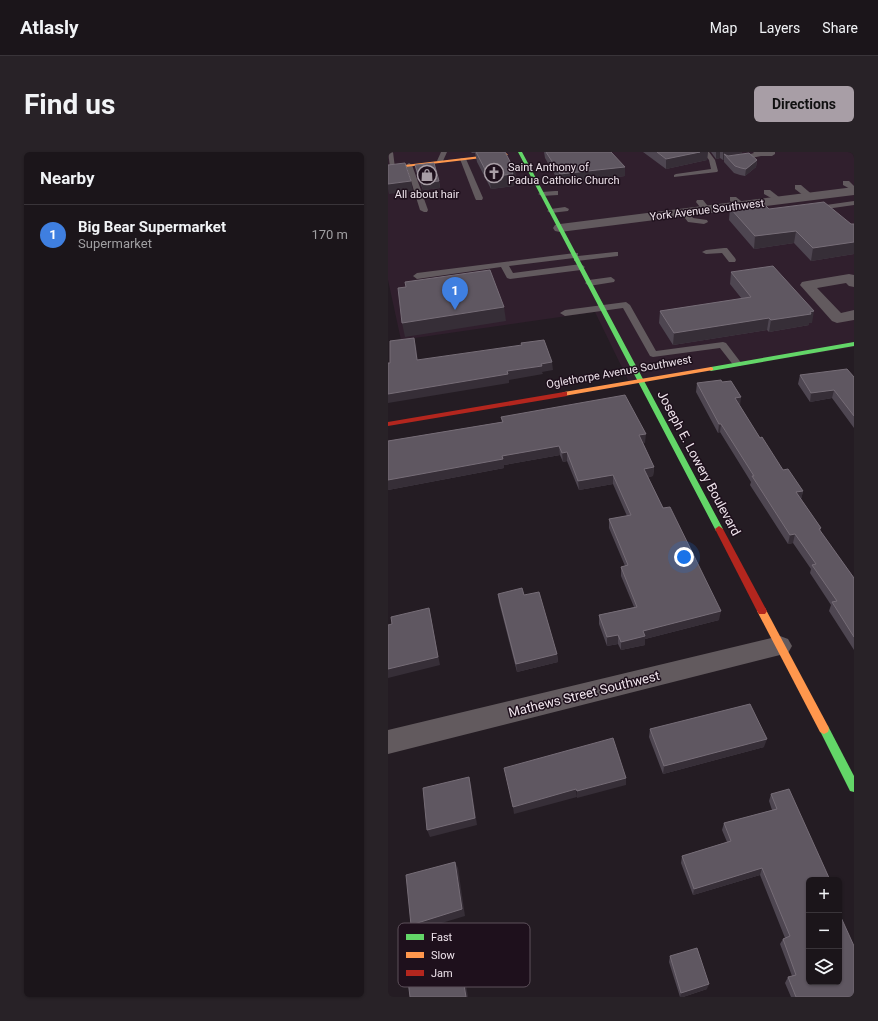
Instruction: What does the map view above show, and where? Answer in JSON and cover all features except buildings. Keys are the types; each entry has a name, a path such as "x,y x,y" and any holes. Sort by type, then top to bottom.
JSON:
{"street":[{"path":"390,167 468,156 520,152"},
{"name":"Joseph E. Lowery Boulevard","path":"520,152 854,787"},
{"name":"York Avenue Southwest","path":"560,228 687,219 703,211 737,202 771,201 851,193"},
{"path":"852,279 807,285 837,318 854,315"},
{"name":"Oglethorpe Avenue Southwest","path":"388,424 854,344"},
{"name":"Mathews Street Southwest","path":"388,742 780,646"}],"lane":[{"path":"390,152 390,167"},
{"path":"440,161 444,152"},
{"path":"676,176 715,171 712,160 706,152"},
{"path":"727,160 758,153 769,155 772,152"},
{"path":"468,156 479,198"},
{"path":"410,165 424,210"},
{"path":"798,187 811,196"},
{"path":"542,194 556,193"},
{"path":"804,210 831,206 851,193"},
{"path":"831,206 842,216"},
{"path":"551,211 565,209"},
{"path":"706,252 724,250 732,260"},
{"path":"503,264 510,276 577,260 615,254"},
{"path":"417,276 503,264 577,260"},
{"path":"589,283 611,280"},
{"path":"565,313 626,305 653,354 723,344 737,364"}],"shaded area":[{"path":"388,152 854,152 854,347 630,384 595,312 401,340 388,280"}],"traffic: fast":[{"path":"520,152 719,529"},
{"path":"711,369 854,344"},
{"path":"824,729 854,787"}],"traffic: slow":[{"path":"388,168 506,154"},
{"path":"564,394 711,369"},
{"path":"762,611 824,729"}],"traffic: jam":[{"path":"388,424 564,394"},
{"path":"719,529 762,611"}],"place":[{"name":"Saint Anthony of Padua Catholic Church","path":"494,173"},
{"name":"All about hair","path":"427,175"},
{"name":"Big Bear Supermarket","path":"455,310"}]}
